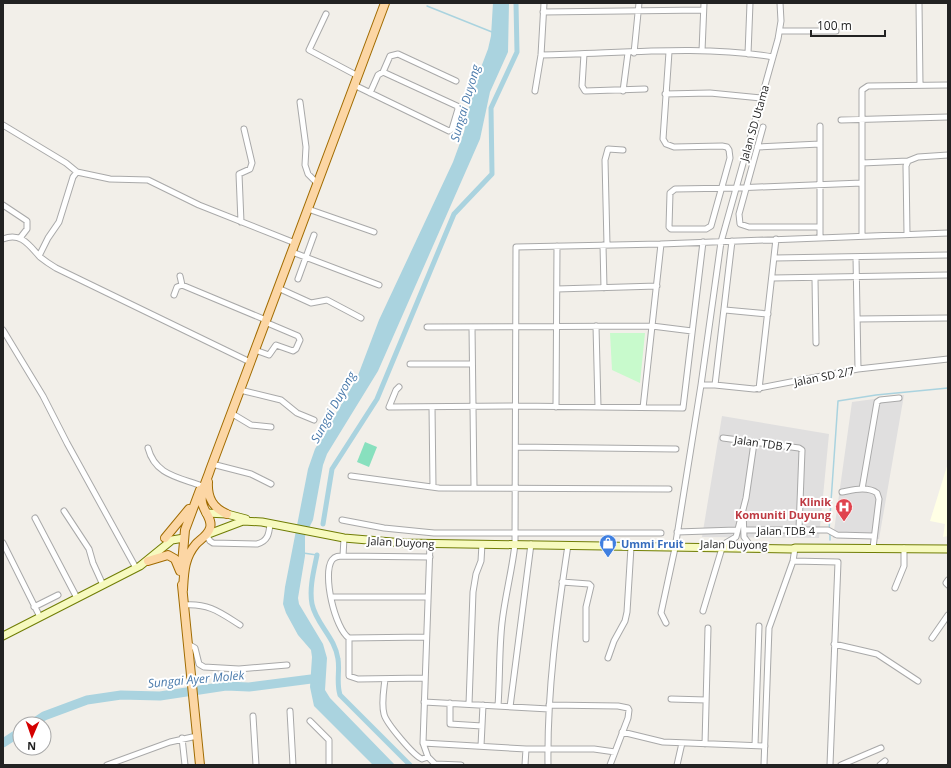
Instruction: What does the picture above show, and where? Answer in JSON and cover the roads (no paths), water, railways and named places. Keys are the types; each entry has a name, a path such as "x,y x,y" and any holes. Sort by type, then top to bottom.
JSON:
{"main road":[{"path":"379,19 382,3"},
{"path":"183,590 187,558 190,551 206,535 211,527 210,519 202,505 202,494 211,467 385,3"},
{"path":"200,765 182,578 184,538 187,520 211,467"},
{"path":"211,467 208,484 209,498 216,508 227,514"},
{"path":"138,567 165,538 197,497"},
{"path":"165,538 187,520 206,513 227,514 262,522"},
{"name":"Jalan Duyong","path":"206,535 236,522 262,522 344,538 430,544 601,545 605,543 675,546"},
{"path":"148,561 172,540 184,538 194,539 206,535"},
{"name":"Jalan Duyong","path":"601,545 604,547 631,547 792,545 795,548"},
{"name":"Jalan Duyong","path":"723,546 792,549 948,549"},
{"path":"3,636 148,561 163,555 172,556 178,563 182,578"}],"street":[{"path":"535,92 541,55 544,3"},
{"path":"623,90 639,3"},
{"path":"702,52 704,3"},
{"path":"748,54 750,3"},
{"name":"Jalan SD Utama","path":"666,623 661,612 675,546 701,385 720,242 780,31 780,3"},
{"path":"919,3 920,85"},
{"path":"543,12 703,10"},
{"path":"326,14 309,50 358,76"},
{"path":"780,31 836,31"},
{"path":"669,52 663,134 666,144 674,147 722,146 730,150 730,158 722,188 711,226 709,228 677,230 669,227 670,193 672,190 722,188 746,188 862,183"},
{"path":"541,55 702,52 748,54 773,57"},
{"path":"370,92 378,75 382,72 390,56 398,54 456,81"},
{"path":"584,54 582,86 585,91 645,89"},
{"path":"354,85 449,131 452,130 458,109 457,106 382,72"},
{"path":"862,236 861,95 864,87 948,85"},
{"path":"665,94 710,93 761,98"},
{"path":"300,102 306,147 305,165 308,174 318,183"},
{"path":"841,120 948,117"},
{"path":"3,125 66,163 75,175 110,179 148,180 199,205 295,243"},
{"path":"820,126 820,238"},
{"path":"763,127 739,214 739,221 742,226 820,227"},
{"path":"241,222 239,174 250,169 252,164 244,129"},
{"path":"757,147 820,144"},
{"path":"604,288 605,160 608,149 623,150"},
{"path":"862,163 908,161 918,157 948,155"},
{"path":"907,234 906,166 908,161"},
{"path":"39,256 48,238 59,222 75,175"},
{"path":"3,205 27,221 27,229 20,238"},
{"path":"308,209 374,232"},
{"path":"498,706 502,623 506,592 511,577 516,532 516,247 662,244 948,233"},
{"path":"298,279 314,235"},
{"path":"3,239 10,236 20,238 39,256 56,268 250,362"},
{"path":"759,389 773,278 776,239"},
{"path":"715,385 732,241"},
{"path":"399,388 396,390 389,407 556,406 683,408 703,242"},
{"path":"643,408 662,244"},
{"path":"556,406 555,327 557,246"},
{"path":"292,252 379,285"},
{"path":"775,258 948,254"},
{"path":"856,257 858,369"},
{"path":"773,278 948,275"},
{"path":"180,276 182,285"},
{"path":"815,278 816,343"},
{"path":"174,295 177,287 182,285 266,321 298,336 300,340 296,349 293,351 276,345 269,355 255,350"},
{"path":"557,289 657,286"},
{"path":"278,288 311,303 327,300 361,318"},
{"path":"725,310 768,314"},
{"path":"857,319 948,318"},
{"path":"596,326 598,407"},
{"path":"427,327 652,326 692,331"},
{"path":"472,327 474,487"},
{"path":"3,330 43,396 67,443 138,567"},
{"name":"Jalan SD 2/7","path":"701,385 759,389 858,369 948,359"},
{"path":"410,364 472,364"},
{"path":"240,390 281,400 297,413 314,420"},
{"path":"862,489 877,402 880,400 900,398"},
{"path":"432,407 433,487"},
{"path":"231,414 251,425 271,428"},
{"name":"Jalan TDB 7","path":"723,438 799,448 802,450 798,529"},
{"path":"703,611 723,546 736,537 736,530 743,508 754,443"},
{"path":"516,447 676,449"},
{"path":"148,448 153,462 160,469 202,486"},
{"path":"211,467 251,474 271,484"},
{"path":"351,476 433,487 669,489"},
{"path":"842,492 862,489 874,491 878,496 873,548"},
{"path":"743,508 745,540 750,545"},
{"path":"64,511 89,549 93,563 103,585"},
{"path":"35,518 77,598"},
{"path":"342,520 384,528 434,533 661,533"},
{"path":"206,535 213,543 257,544 266,540 268,537 270,524"},
{"name":"Jalan TDB 4","path":"744,530 798,529 830,531 837,535 873,536"},
{"path":"677,532 736,530"},
{"path":"343,556 344,538"},
{"path":"3,543 40,617"},
{"path":"430,544 423,743 428,757 435,764 461,765"},
{"path":"469,704 473,628 473,592 476,574 481,561 482,544"},
{"path":"510,707 531,544"},
{"path":"548,765 549,707 562,582 568,545"},
{"path":"608,658 616,635 626,616 631,547"},
{"path":"764,765 766,746 769,628 793,561 795,548"},
{"path":"895,588 904,566 904,548"},
{"path":"425,678 358,679 349,676 349,638 340,627 331,597 330,564 337,556 430,557"},
{"path":"793,561 838,562 830,765"},
{"path":"948,580 946,583 948,585"},
{"path":"562,582 589,584 591,586 586,608 586,639"},
{"path":"34,607 58,594"},
{"path":"331,597 428,597"},
{"path":"184,605 199,606 222,612 240,625"},
{"path":"932,638 948,615"},
{"path":"755,745 759,626"},
{"path":"705,744 708,628"},
{"path":"349,638 426,637"},
{"path":"188,644 195,648 200,664 204,667 239,669 287,665"},
{"path":"834,644 877,654 918,681"},
{"path":"384,679 383,708 385,718 415,755 422,759 428,757"},
{"path":"671,699 706,700"},
{"path":"424,702 510,707 624,706 628,708 629,713 610,765"},
{"path":"450,703 450,724 482,726"},
{"path":"481,746 483,705"},
{"path":"290,711 293,765"},
{"path":"253,716 256,765"},
{"path":"310,721 329,740 329,765"},
{"path":"622,732 663,742 766,746"},
{"path":"107,765 182,738 197,736"},
{"path":"182,738 185,765"},
{"path":"423,743 548,750 594,749 615,752"},
{"path":"678,765 682,743"},
{"path":"841,765 881,748"},
{"path":"526,749 526,765"},
{"path":"880,765 885,761"}],"water":[{"name":"Sungai Duyong","path":"493,3 509,3 508,52 490,92 480,139 378,371 327,454 323,465 313,520 305,536 305,556 298,598 299,604 323,644 327,658 325,690 330,698 395,765 373,765 314,706 310,687 311,650 298,635 286,613 283,604 285,587 308,469 315,449 357,378 379,320 453,162 464,132 472,91 488,49 491,36"}],"waterway":[{"path":"323,524 332,469 377,399 454,214 492,174 491,108 517,52 516,3"},
{"path":"427,6 492,32"},
{"path":"829,530 838,401 876,395 948,388"},
{"path":"830,533 830,540"},
{"path":"303,553 317,555"},
{"path":"317,555 311,585 311,598 317,618 330,637 336,651 338,659 338,686 340,695 410,765"},
{"name":"Sungai Ayer Molek","path":"44,716 87,700 121,695 160,696 226,686 249,687 319,678"},
{"name":"Sungai Ayer Molek","path":"3,743 12,737"}],"place":[{"name":"Klinik Komuniti Duyung","path":"844,522"},
{"name":"Ummi Fruit","path":"608,558"}]}
